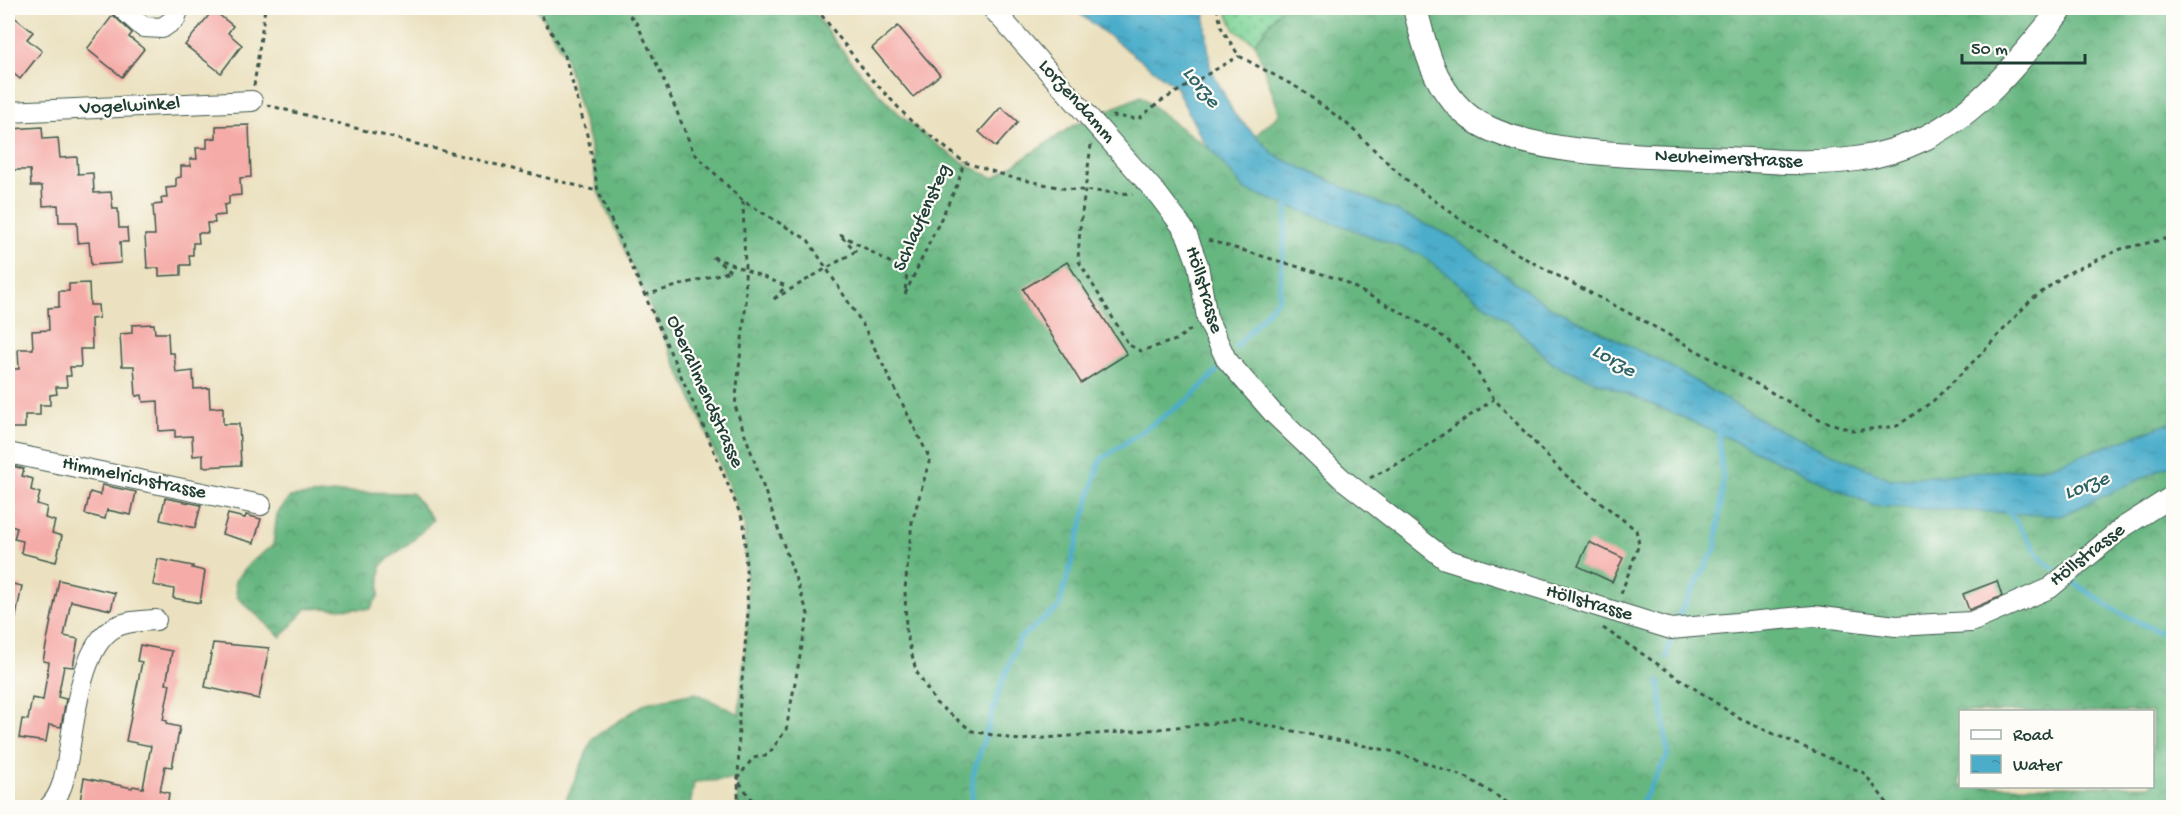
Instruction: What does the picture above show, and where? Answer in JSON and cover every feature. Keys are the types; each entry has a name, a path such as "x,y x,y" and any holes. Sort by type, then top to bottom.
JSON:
{"street":[{"path":"122,8 143,27 162,28 175,19 179,8"},
{"name":"Lorzendamm","path":"992,8 1159,196"},
{"name":"Neuheimerstrasse","path":"1415,8 1426,53 1437,79 1453,102 1472,118 1496,132 1522,141 1568,149 1652,156 1817,162 1856,159 1890,152 1924,138 1951,123 1981,100 2008,73 2062,8"},
{"name":"Vogelwinkel","path":"8,112 252,101"},
{"name":"Höllstrasse","path":"1159,196 1184,228 1198,265 1207,318 1226,360 1273,413 1353,488 1444,559 1671,629 1814,616 1896,626 1971,622 2050,588 2122,528 2174,495"},
{"name":"Himmelrichstrasse","path":"8,453 261,505"},
{"path":"48,807 55,801 64,777 82,678 92,655 108,631 133,621 156,620"}],"path":[{"path":"265,8 252,101 598,191"},
{"name":"Oberallmendstrasse","path":"537,8 565,56 589,142 598,191 744,523 748,613 739,714 738,807"},
{"path":"624,8 642,33 694,153 742,201 808,240 862,323 930,459 912,522 905,589 906,631 916,671 936,703 972,731 1019,740 1240,720 1395,752 1468,778 1516,807"},
{"path":"816,8 868,76 910,120 964,162 1010,177 1067,189 1159,196"},
{"path":"1217,8 1222,29 1239,56 1299,88 1345,122 1404,178 1467,224 1528,260 1642,320 1821,420 1854,431 1897,426 1933,401 2031,300 2066,274 2121,249 2174,237"},
{"path":"1161,102 1239,56"},
{"name":"Schlaufensteg","path":"645,295 730,271 713,257 786,286 774,299 856,251 840,234 907,272 905,294 958,183 964,162"},
{"path":"1085,190 1078,260 1129,345 1141,351 1176,340 1207,318"},
{"path":"742,201 746,302 735,406 808,614 786,730 768,755 753,758 737,779 758,807"},
{"path":"1188,238 1202,238 1339,279 1435,331 1466,354 1494,399 1563,473 1636,530 1639,544 1615,610"},
{"path":"1353,488 1409,458 1494,399"},
{"path":"1594,622 1742,720 1864,773 1891,807"}],"green space":[{"path":"537,8 811,8 849,59 891,106 939,146 994,178 1076,124 1141,96 1226,161 1280,114 1255,43 1281,8 2173,8 2173,807 738,808 737,779 694,782 690,807 563,807 593,738 646,703 695,693 739,714 748,613 744,523 703,424 598,191 589,142 565,56"},
{"path":"1225,8 1281,8 1255,43 1235,30"},
{"path":"348,492 412,493 433,520 413,540 381,565 379,595 370,609 307,608 281,637 237,597 235,581 250,563 273,545 277,514 290,497"}],"water":[{"name":"Lorze","path":"1072,8 1204,8 1210,67 1234,114 1276,156 1451,236 1548,306 1664,363 1775,428 1891,479 2049,467 2173,422 2173,464 2061,516 1874,506 1680,416 1552,363 1519,331 1422,255 1245,190 1202,139 1175,86"}],"building":[{"path":"213,10 233,26 228,33 242,45 221,73 185,45"},
{"path":"8,12 33,32 27,39 42,51 20,79 8,69"},
{"path":"113,15 132,33 129,37 144,49 122,77 87,49"},
{"path":"898,26 940,75 913,97 872,48"},
{"path":"1001,107 1018,122 996,147 979,132"},
{"path":"249,125 251,177 240,178 241,195 229,196 229,204 224,205 225,215 214,216 215,223 207,223 208,233 198,233 199,243 193,243 193,255 189,255 190,265 181,265 181,275 159,276 159,268 147,268 145,235 155,235 153,205 162,204 161,198 167,198 166,188 176,187 176,178 181,177 181,166 191,166 190,159 197,159 196,148 207,148 207,139 216,138 216,126"},
{"path":"42,127 43,139 58,138 60,158 77,157 78,174 93,173 94,193 111,192 113,209 118,209 119,228 127,228 128,242 120,242 121,263 91,265 89,242 78,243 77,222 59,222 58,205 43,206 42,186 31,186 30,170 13,170 13,162 8,162 8,141 11,141 11,129"},
{"path":"1067,262 1127,354 1081,383 1023,289"},
{"path":"89,283 90,305 98,305 99,318 91,319 92,349 80,349 81,367 70,367 71,376 66,376 67,387 56,387 57,394 50,395 50,405 40,405 40,415 25,415 25,428 8,428 8,369 19,369 18,349 33,349 32,331 49,330 48,308 59,307 59,291 69,291 69,284"},
{"path":"154,324 155,333 168,333 169,353 174,353 176,373 193,371 194,389 209,388 210,408 223,407 223,424 239,424 241,465 203,467 203,455 193,456 192,436 175,437 175,430 159,431 158,401 143,402 142,395 136,396 134,366 122,366 120,334 132,333 132,325"},
{"path":"8,465 24,469 22,476 33,479 31,490 40,493 37,504 47,507 45,518 55,521 52,533 62,536 56,562 21,553 23,541 14,539 17,528 8,525 11,512 8,512"},
{"path":"102,485 136,492 131,515 107,510 105,519 85,514 90,492 100,495"},
{"path":"165,498 201,505 195,528 160,520"},
{"path":"228,514 261,519 254,543 222,534"},
{"path":"1589,542 1623,558 1612,582 1578,566"},
{"path":"158,559 193,566 192,568 205,571 200,603 173,598 174,589 153,585"},
{"path":"59,580 115,593 111,610 71,601 64,636 78,639 73,667 64,666 58,697 66,699 61,727 49,725 46,742 19,738 22,719 28,720 32,698 43,700 49,662 43,661"},
{"path":"1997,581 2002,596 1969,610 1963,594"},
{"path":"8,583 22,586 14,626 8,625"},
{"path":"213,643 269,648 259,699 205,687"},
{"path":"140,645 172,651 166,684 170,684 163,720 167,721 166,724 180,727 172,767 165,766 160,791 169,793 167,807 79,807 84,778 132,788 133,786 143,788 151,746 126,741 142,662 137,661"}],"waterway":[{"path":"1236,347 1279,298 1288,200"},
{"path":"972,808 973,775 1000,688 1020,638 1059,607 1100,460 1189,399 1217,371"},
{"path":"1679,615 1716,547 1723,483 1718,429"},
{"path":"2006,508 2044,562 2053,568"},
{"path":"2076,584 2116,611 2170,637 2174,643"},
{"path":"1667,657 1670,642"},
{"path":"1639,808 1668,755 1659,682"}]}
